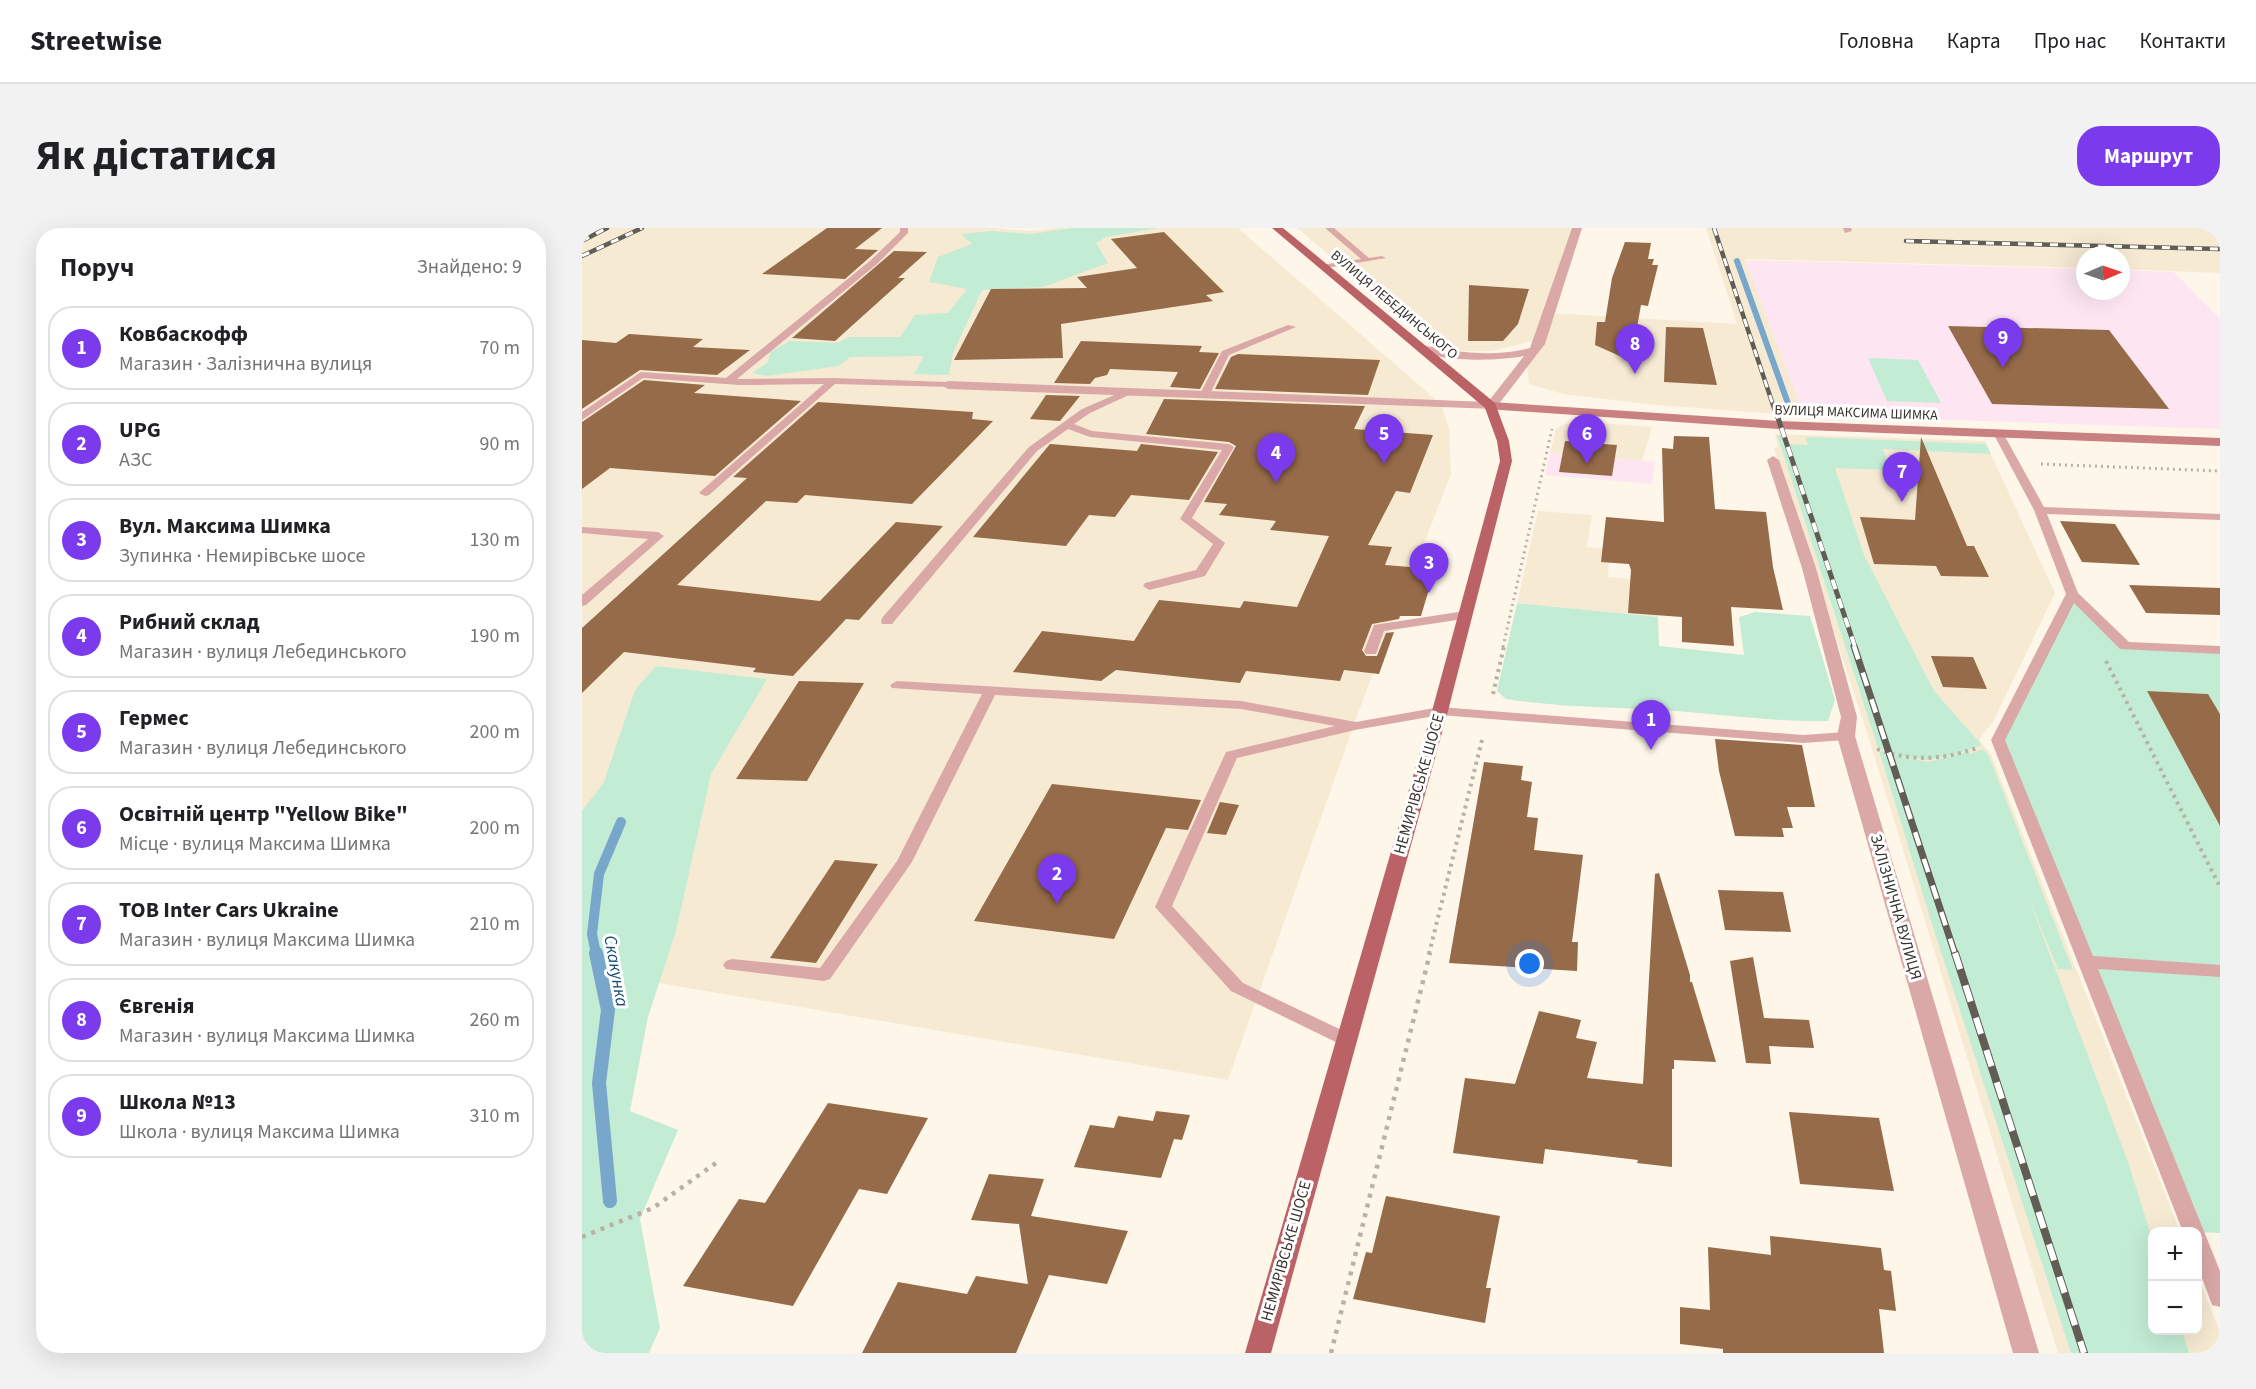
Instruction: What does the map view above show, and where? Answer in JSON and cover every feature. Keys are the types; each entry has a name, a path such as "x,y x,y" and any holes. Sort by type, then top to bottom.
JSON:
{"main road":[{"name":"ВУЛИЦЯ ЛЕБЕДИНСЬКОГО","path":"1277,228 1491,406"},
{"name":"ВУЛИЦЯ МАКСИМА ШИМКА","path":"1491,406 1779,425 2220,442"},
{"name":"НЕМИРІВСЬКЕ ШОСЕ","path":"1258,1353 1440,711 1506,461 1503,441 1491,406"}],"street":[{"path":"948,385 1491,406 1539,344 1577,228"},
{"path":"1422,348 1481,358 1513,356 1535,350"},
{"name":"ЗАЛІЗНИЧНА ВУЛИЦЯ","path":"1773,460 1809,568 1850,717 1846,736 2026,1353"}],"lane":[{"path":"729,381 874,262 904,233 904,228"},
{"path":"1329,228 1367,260"},
{"path":"1324,267 1382,258"},
{"path":"1204,396 1225,353 1291,327"},
{"path":"582,417 641,375 729,381 833,381 948,385"},
{"path":"705,493 833,381"},
{"path":"886,621 1034,449 1086,411 1126,393"},
{"path":"1067,425 1090,434 1229,447 1186,519 1219,543 1202,573 1149,586"},
{"path":"1998,433 2040,510 2072,594 2125,646 2220,650"},
{"path":"2040,510 2220,517"},
{"path":"582,530 658,536 582,602"},
{"path":"2072,594 1998,740 2192,1227"},
{"path":"1371,651 1379,628 1465,615"},
{"path":"897,685 1241,705 1356,726"},
{"path":"732,965 824,975 904,862 991,690"},
{"path":"1346,1040 1237,987 1163,907 1231,755 1356,726 1440,711 1803,739 1846,736"},
{"path":"2086,962 2220,971"},
{"path":"2202,1251 2220,1298"}],"path":[{"path":"1331,1353 1488,715 1554,422"},
{"path":"2035,464 2220,471"},
{"path":"2104,657 2220,887"},
{"path":"1846,736 1891,755 1927,761 1958,755 1998,740"},
{"path":"582,1237 653,1208 716,1163"}],"shaded area":[{"path":"582,228 993,228 1031,231 1056,228 1238,228 1441,404 1449,428 1451,474 1361,705 1228,1080 659,983 582,963"},
{"path":"1297,228 1577,228 1549,313 1737,324 1706,228 2220,228 2220,273 2130,269 2130,246 2076,246 2076,268 1745,259 1804,415 1656,405 1563,394 1529,384 1526,362 1540,339 1492,351 1466,351 1447,349 1428,338"},
{"path":"1745,260 2076,269 2076,300 2130,300 2130,270 2174,272 2220,319 2220,429 1804,415"},
{"path":"1577,421 1652,427 1642,461 1550,453 1556,429"},
{"path":"1775,434 1985,441 2055,593 1994,720 1979,740 1991,754 2178,1227 2148,1227 2148,1335 2202,1335 2202,1285 2220,1332 2220,1353 2058,1353 1869,739 1774,449 1778,446"},
{"path":"1550,453 1655,462 1652,484 1545,475"},
{"path":"1538,511 1592,515 1587,547 1610,549 1608,577 1659,582 1658,617 1517,603"}],"green space":[{"path":"1072,228 1158,228 1106,237 1096,243 1108,263 1043,287 982,290 953,353 949,375 914,374 924,356 850,357 839,366 767,376 752,373 768,362 770,352 790,341 837,343 849,337 900,337 915,315 948,313 967,289 929,282 938,257 972,244 961,234 992,231 1031,234"},
{"path":"1868,358 1918,360 1941,403 1887,401"},
{"path":"1777,435 1782,436 1890,753 1878,748"},
{"path":"1783,436 1986,444 1991,454 1883,449 1890,470 1835,468 1864,555 1934,691 1982,745 1957,754 1927,760 1896,756 1928,762 1968,752 1970,754 1983,749 1989,756 2073,970 2058,969 2027,894 2128,1162 2149,1227 2148,1335 2183,1335 2189,1353 2086,1353 1892,755 1787,444 1808,445 1806,437"},
{"path":"2072,594 2125,646 2220,650 2220,714 2208,694 2147,691 2220,826 2220,1233 2202,1232 2202,1227 2196,1227 1998,740"},
{"path":"1517,603 1658,617 1659,646 1744,655 1739,617 1755,612 1810,616 1835,700 1828,721 1570,706 1506,699 1497,691"},
{"path":"656,666 767,679 711,774 676,931 648,1017 630,1111 678,1130 640,1219 660,1328 649,1353 582,1353 582,811 604,782 635,690"},
{"path":"1879,750 1890,755 2082,1353 2071,1353 1931,921"}],"building":[{"path":"827,228 882,228 855,249 878,250 845,279 762,274"},
{"path":"1164,232 1224,292 1206,295 1213,301 1061,324 1063,358 954,360 991,289 1087,288 1077,277 1137,268 1111,239"},
{"path":"1625,242 1651,243 1648,259 1654,259 1652,265 1658,265 1648,306 1641,305 1631,361 1595,345 1597,322 1605,322 1612,278"},
{"path":"894,251 927,252 898,278 905,278 835,341 792,338"},
{"path":"1469,285 1529,289 1518,324 1503,341 1468,341"},
{"path":"1948,326 2109,330 2169,409 1992,404"},
{"path":"1666,327 1703,328 1717,385 1664,382"},
{"path":"629,334 703,339 693,347 750,350 717,375 640,370 582,409 582,340 616,343"},
{"path":"1081,341 1202,346 1199,352 1219,353 1200,389 1170,387 1178,372 1110,369 1107,375 1095,378 1090,384 1054,383"},
{"path":"1238,354 1380,360 1368,395 1215,389 1231,357"},
{"path":"644,380 705,385 694,393 801,401 715,476 610,468 582,489 582,422"},
{"path":"1046,395 1080,396 1060,421 1030,419"},
{"path":"1164,399 1365,406 1354,429 1433,435 1410,493 1396,491 1368,545 1392,547 1385,565 1435,569 1421,616 1400,616 1399,619 1372,624 1362,650 1366,656 1377,656 1386,633 1394,632 1379,674 1344,670 1340,681 1246,671 1240,683 1116,670 1101,681 1013,672 1042,631 1134,641 1159,600 1240,608 1244,601 1297,607 1329,536 1270,530 1276,521 1219,515 1227,504 1204,502 1236,446 1229,442 1146,434"},
{"path":"818,402 973,412 972,419 993,421 912,504 805,495 797,503 766,501 677,585 820,601 896,522 943,526 859,620 846,619 793,676 753,672 756,668 624,652 582,693 582,628 747,478 733,477"},
{"path":"1674,436 1709,437 1715,509 1766,512 1773,567 1783,610 1731,607 1734,646 1682,642 1682,617 1628,613 1631,570 1629,564 1601,562 1606,517 1664,522 1662,448 1673,449"},
{"path":"1921,437 1967,546 1974,546 1989,577 1941,576 1936,566 1874,564 1860,517 1915,520"},
{"path":"1565,441 1617,445 1612,476 1559,472"},
{"path":"1050,444 1137,451 1141,444 1218,452 1189,500 1131,495 1115,517 1089,515 1066,546 973,537"},
{"path":"2060,521 2115,524 2140,565 2082,562"},
{"path":"2129,585 2220,588 2220,615 2146,613"},
{"path":"1931,656 1973,657 1987,689 1943,687"},
{"path":"799,681 864,683 807,781 736,779"},
{"path":"2147,691 2208,694 2220,714 2220,826"},
{"path":"1715,739 1802,745 1815,807 1787,807 1793,828 1782,828 1784,837 1735,836 1719,771"},
{"path":"1484,762 1523,766 1521,780 1532,782 1527,817 1538,818 1534,850 1583,855 1572,942 1578,942 1577,971 1449,963"},
{"path":"1052,784 1201,800 1188,830 1166,828 1114,939 974,921"},
{"path":"1220,802 1239,805 1226,835 1207,833"},
{"path":"835,860 878,864 816,963 770,958"},
{"path":"1659,873 1716,1062 1674,1060 1674,1069 1672,1069 1672,1167 1637,1163 1638,1160 1545,1149 1543,1164 1453,1153 1465,1078 1515,1084 1539,1011 1581,1020 1576,1038 1597,1042 1587,1078 1643,1084 1655,874"},
{"path":"1718,890 1783,892 1791,932 1725,930"},
{"path":"1753,957 1764,1018 1809,1020 1814,1048 1769,1046 1771,1064 1746,1063 1730,961"},
{"path":"828,1103 928,1118 887,1194 859,1189 793,1306 683,1286 739,1199 765,1203"},
{"path":"1156,1111 1190,1115 1182,1140 1174,1139 1161,1178 1074,1167 1090,1125 1114,1128 1118,1116 1153,1121"},
{"path":"1789,1112 1879,1118 1894,1191 1800,1184"},
{"path":"989,1174 1044,1179 1031,1216 1128,1231 1107,1284 1049,1275 1016,1353 862,1353 898,1282 967,1294 976,1276 1028,1284 1019,1224 971,1220"},
{"path":"1386,1196 1500,1216 1486,1288 1491,1288 1485,1323 1353,1299 1366,1252 1372,1253"},
{"path":"1770,1236 1881,1248 1884,1270 1891,1271 1896,1311 1879,1309 1884,1353 1723,1353 1723,1349 1680,1344 1680,1307 1710,1310 1708,1247 1771,1255"}],"waterway":[{"path":"1737,261 1790,409"},
{"name":"Скакунка","path":"596,954 592,934 599,874 621,822"},
{"name":"Скакунка","path":"596,953 608,1010 599,1083 610,1201"}],"railway":[{"path":"582,241 607,228"},
{"path":"582,256 642,228"},
{"path":"1714,228 1775,411"},
{"path":"1906,241 2220,249"},
{"path":"1775,409 1855,647"},
{"path":"1854,646 1955,954"},
{"path":"1955,953 2084,1353"}],"place":[{"name":"Школа №13","path":"2003,368"},
{"name":"Євгенія","path":"1635,374"},
{"name":"Гермес","path":"1384,464"},
{"name":"Освітній центр \"Yellow Bike\"","path":"1587,464"},
{"name":"Рибний склад","path":"1276,483"},
{"name":"ТОВ Inter Cars Ukraine","path":"1902,502"},
{"name":"Вул. Максима Шимка","path":"1429,593"},
{"name":"Ковбаскофф","path":"1651,750"},
{"name":"UPG","path":"1057,904"}]}
